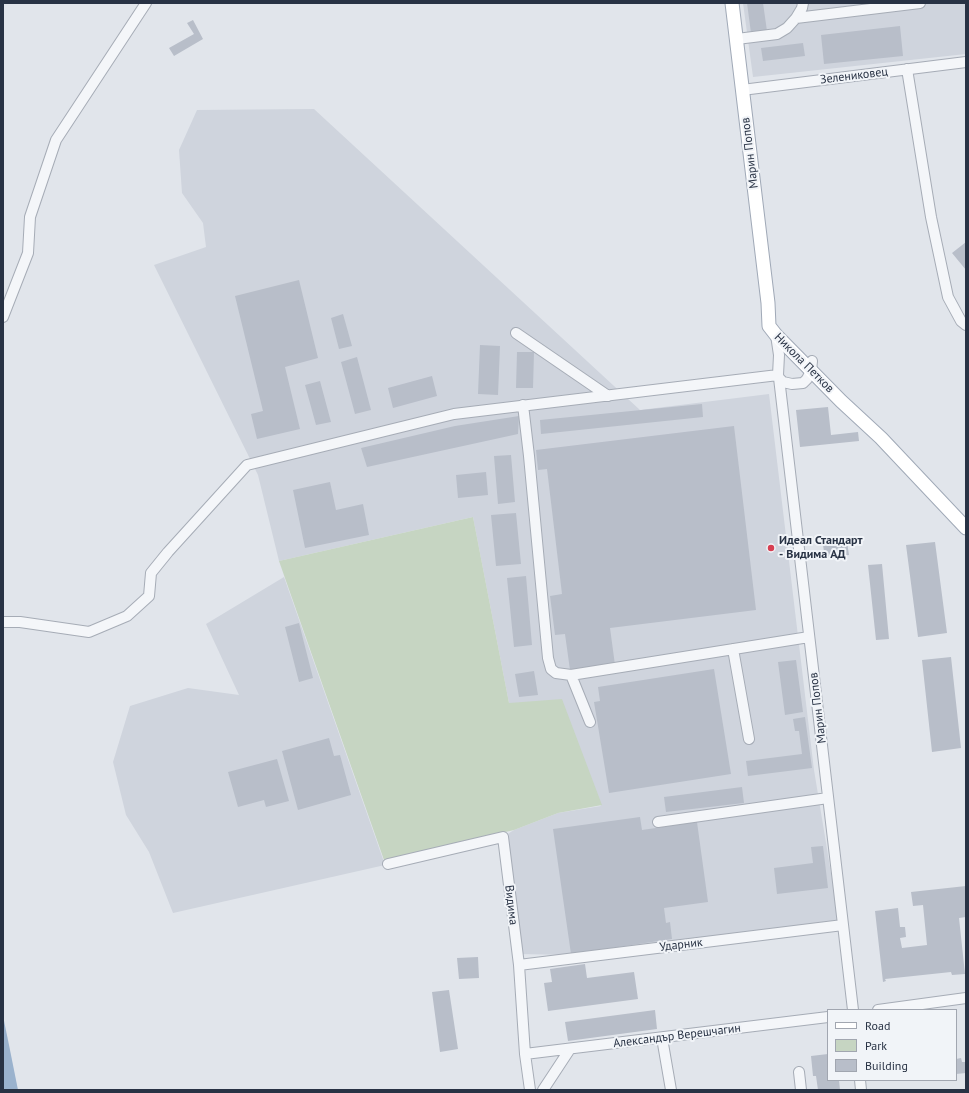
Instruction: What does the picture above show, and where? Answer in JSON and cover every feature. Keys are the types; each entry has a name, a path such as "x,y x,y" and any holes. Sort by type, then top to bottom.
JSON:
{"main road":[{"name":"Марин Попов","path":"732,3 768,303"},
{"name":"Никола Петков","path":"768,303 769,326 776,335 797,351 812,366 848,396 881,438 964,523"},
{"name":"Никола Петков","path":"768,303 776,323 797,351"}],"street":[{"path":"3,318 28,254 30,217 56,140 146,3"},
{"path":"737,39 777,34 787,28 796,18 802,8 803,3"},
{"path":"796,18 920,3"},
{"name":"Зелениковец","path":"742,90 966,62"},
{"path":"908,69 931,217 948,297 961,321 966,325"},
{"path":"516,333 608,396"},
{"path":"776,335 779,360 778,376"},
{"path":"779,360 782,357 797,351"},
{"path":"3,622 20,622 89,632 127,616 150,596 152,573 168,552 247,465 454,414 778,376 787,384 798,384 807,379 812,366"},
{"name":"Марин Попов","path":"778,376 852,1009"},
{"path":"782,405 788,394 798,384"},
{"path":"523,405 548,658 551,669 556,673 571,675 809,637"},
{"path":"733,649 749,739"},
{"path":"571,675 590,722"},
{"path":"658,822 828,798"},
{"name":"Видима","path":"388,864 503,837 519,965 525,1054 530,1090"},
{"name":"Ударник","path":"519,965 843,925"},
{"path":"885,1009 966,998"},
{"name":"Александър Верешчагин","path":"525,1054 827,1017"},
{"path":"662,1038 671,1090"},
{"path":"543,1090 570,1048"},
{"path":"799,1072 801,1090"}],"shaded area":[{"path":"743,3 966,3 966,54 753,77"},
{"path":"314,109 640,410 769,394 814,770 840,928 571,955 518,954 503,837 514,830 558,813 601,806 509,703 473,517 279,561 258,475 154,265 206,247 203,223 182,193 179,150 197,110"},
{"path":"284,577 385,865 173,913 149,852 126,815 113,762 130,706 188,688 239,695 206,624"}],"green space":[{"path":"473,517 509,703 562,699 602,805 558,813 514,830 384,860 279,561"}],"water":[{"path":"3,1016 9,1045 18,1090 3,1090"}],"building":[{"path":"747,3 763,3 767,31 751,33"},
{"path":"193,20 203,39 174,56 169,48 194,34 187,23"},
{"path":"900,26 903,56 824,64 821,35"},
{"path":"803,43 805,56 763,61 761,48"},
{"path":"966,242 966,270 952,253"},
{"path":"299,280 318,358 285,367 300,429 257,439 251,414 263,411 235,296"},
{"path":"343,314 352,346 339,349 331,318"},
{"path":"480,345 500,346 498,395 478,394"},
{"path":"517,352 534,352 533,388 516,388"},
{"path":"357,357 371,410 355,414 341,362"},
{"path":"432,376 437,396 393,408 388,388"},
{"path":"320,381 331,422 316,425 305,385"},
{"path":"702,404 703,417 541,434 540,420"},
{"path":"828,407 831,435 858,432 859,441 800,447 796,410"},
{"path":"519,416 518,434 367,467 361,448 455,426"},
{"path":"734,426 756,610 610,628 615,665 570,670 565,634 555,635 550,596 562,594 547,469 538,470 536,450"},
{"path":"511,455 515,502 498,504 494,456"},
{"path":"486,472 488,495 458,498 456,475"},
{"path":"330,482 336,510 363,504 369,535 305,548 293,490"},
{"path":"516,513 521,564 496,566 491,515"},
{"path":"847,542 849,555 825,558 823,545"},
{"path":"935,542 947,633 918,637 906,545"},
{"path":"882,564 889,639 876,640 868,565"},
{"path":"526,576 532,645 514,647 507,578"},
{"path":"299,623 313,678 299,682 285,627"},
{"path":"951,657 961,748 932,752 922,660"},
{"path":"796,660 803,712 785,715 778,662"},
{"path":"714,669 731,774 609,793 594,702 600,701 598,687"},
{"path":"534,671 538,695 519,697 515,674"},
{"path":"805,717 812,768 748,776 746,761 802,754 799,731 795,731 793,719"},
{"path":"329,738 334,756 340,755 351,795 298,810 282,751"},
{"path":"277,759 289,801 266,807 264,800 238,807 228,772"},
{"path":"742,787 744,803 666,812 664,797"},
{"path":"640,817 642,830 697,822 708,902 664,908 666,923 670,922 672,939 571,954 553,829"},
{"path":"823,846 828,888 777,894 774,868 813,863 811,847"},
{"path":"966,886 966,917 959,918 965,974 952,975 951,972 885,979 886,981 883,982 875,911 898,908 900,927 905,927 906,937 900,938 902,948 927,945 923,905 913,906 911,892"},
{"path":"478,957 479,978 459,979 457,958"},
{"path":"585,964 587,978 634,972 638,999 548,1011 544,983 552,982 550,969"},
{"path":"449,990 458,1049 440,1052 432,992"},
{"path":"655,1010 657,1029 568,1041 565,1022"},
{"path":"827,1054 827,1081 839,1081 840,1090 818,1090 816,1076 813,1076 811,1056"},
{"path":"961,1058 962,1062 966,1062 966,1073 957,1074 957,1059"}],"place":[{"name":"Идеал Стандарт - Видима АД","path":"771,548"}]}
